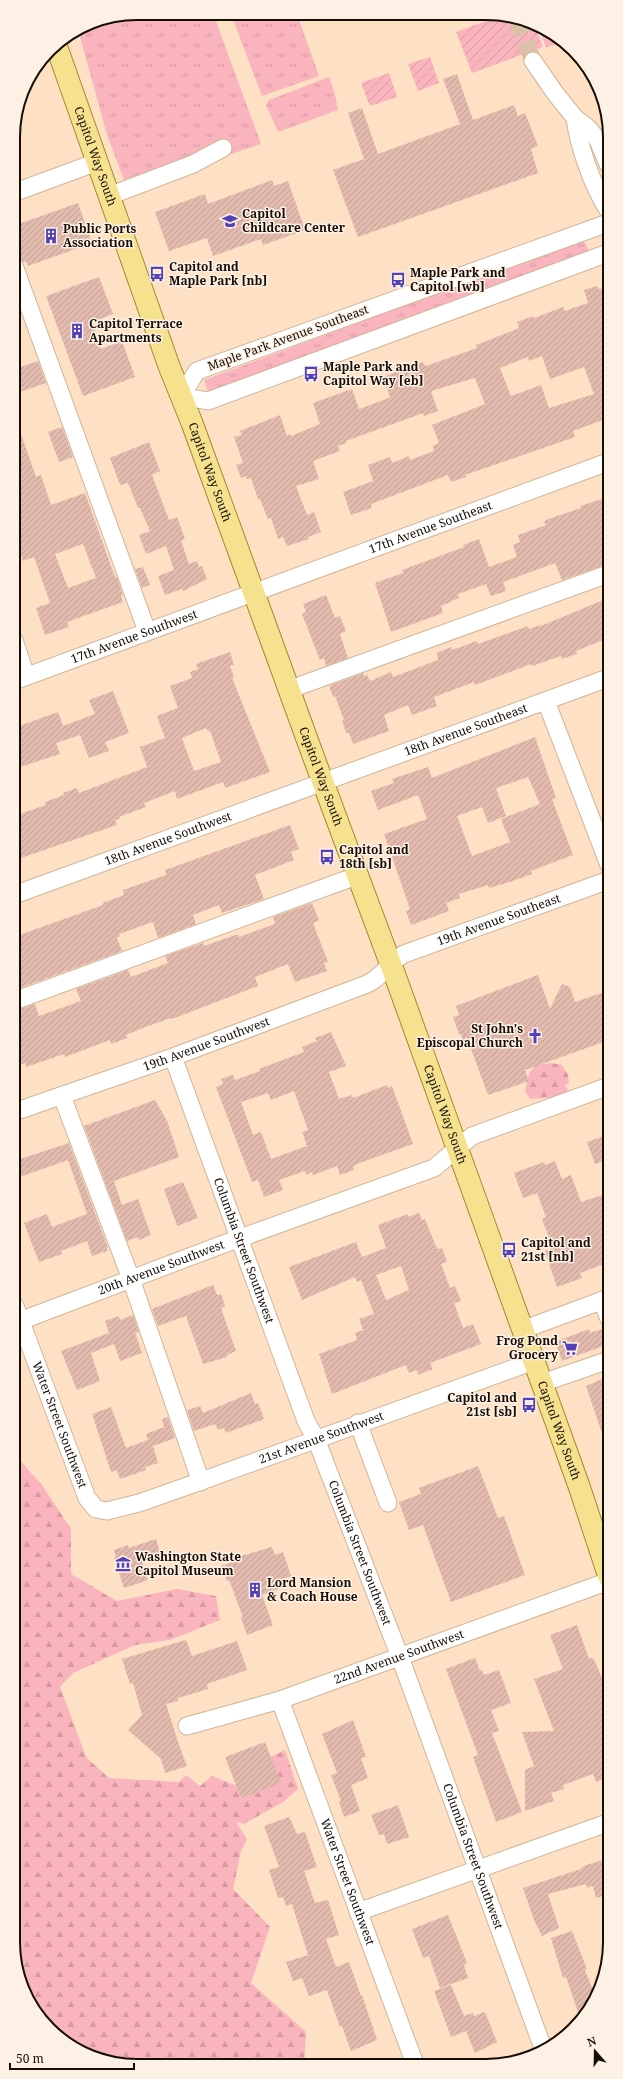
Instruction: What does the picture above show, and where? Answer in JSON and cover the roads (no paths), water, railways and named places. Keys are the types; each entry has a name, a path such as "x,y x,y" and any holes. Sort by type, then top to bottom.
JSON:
{"main road":[{"name":"Capitol Way South","path":"59,52 108,196 288,690 390,963 542,1383 603,1560"}],"street":[{"path":"533,61 555,93 575,118 587,127 598,140 603,152"},
{"path":"575,118 578,136 600,198 603,202"},
{"path":"108,196 193,164 223,148"},
{"path":"20,190 97,162"},
{"name":"Maple Park Avenue Southeast","path":"181,396 197,371 603,225"},
{"path":"181,396 208,401 603,255"},
{"path":"20,282 147,632"},
{"name":"17th Avenue Southeast","path":"253,592 603,464"},
{"path":"288,690 603,576"},
{"name":"17th Avenue Southwest","path":"20,679 253,592"},
{"name":"18th Avenue Southeast","path":"322,781 603,680"},
{"path":"546,701 603,852"},
{"name":"18th Avenue Southwest","path":"20,893 322,781"},
{"path":"20,999 358,875"},
{"name":"19th Avenue Southeast","path":"390,963 396,958 412,951 603,882"},
{"name":"19th Avenue Southwest","path":"20,1110 173,1057 375,981 390,963"},
{"name":"Columbia Street Southwest","path":"173,1057 306,1421 316,1439 400,1657 542,2045"},
{"name":"20th Avenue Southwest","path":"20,1312 131,1279 434,1168 472,1136 603,1088"},
{"path":"62,1096 131,1279 201,1482"},
{"path":"522,1330 603,1300"},
{"name":"Water Street Southwest","path":"20,1321 87,1498 96,1509 107,1511"},
{"name":"21st Avenue Southwest","path":"107,1511 139,1503 201,1482 358,1423 534,1361"},
{"path":"542,1383 603,1362"},
{"path":"358,1423 388,1503"},
{"name":"22nd Avenue Southwest","path":"186,1726 280,1700 603,1583"},
{"name":"Water Street Southwest","path":"280,1700 413,2059"},
{"path":"358,1912 603,1824"}],"tunnel":[{"path":"520,25 533,61"}],"place":[{"name":"Capitol Childcare Center","path":"230,221"},
{"name":"Public Ports Association","path":"51,236"},
{"name":"Capitol and Maple Park [nb]","path":"157,274"},
{"name":"Maple Park and Capitol [wb]","path":"398,280"},
{"name":"Capitol Terrace Apartments","path":"77,331"},
{"name":"Maple Park and Capitol Way [eb]","path":"311,374"},
{"name":"Capitol and 18th [sb]","path":"327,857"},
{"name":"St John's Episcopal Church","path":"535,1036"},
{"name":"Capitol and 21st [nb]","path":"509,1250"},
{"name":"Frog Pond Grocery","path":"570,1348"},
{"name":"Capitol and 21st [sb]","path":"529,1405"},
{"name":"Washington State Capitol Museum","path":"123,1564"},
{"name":"Lord Mansion & Coach House","path":"255,1590"}]}
